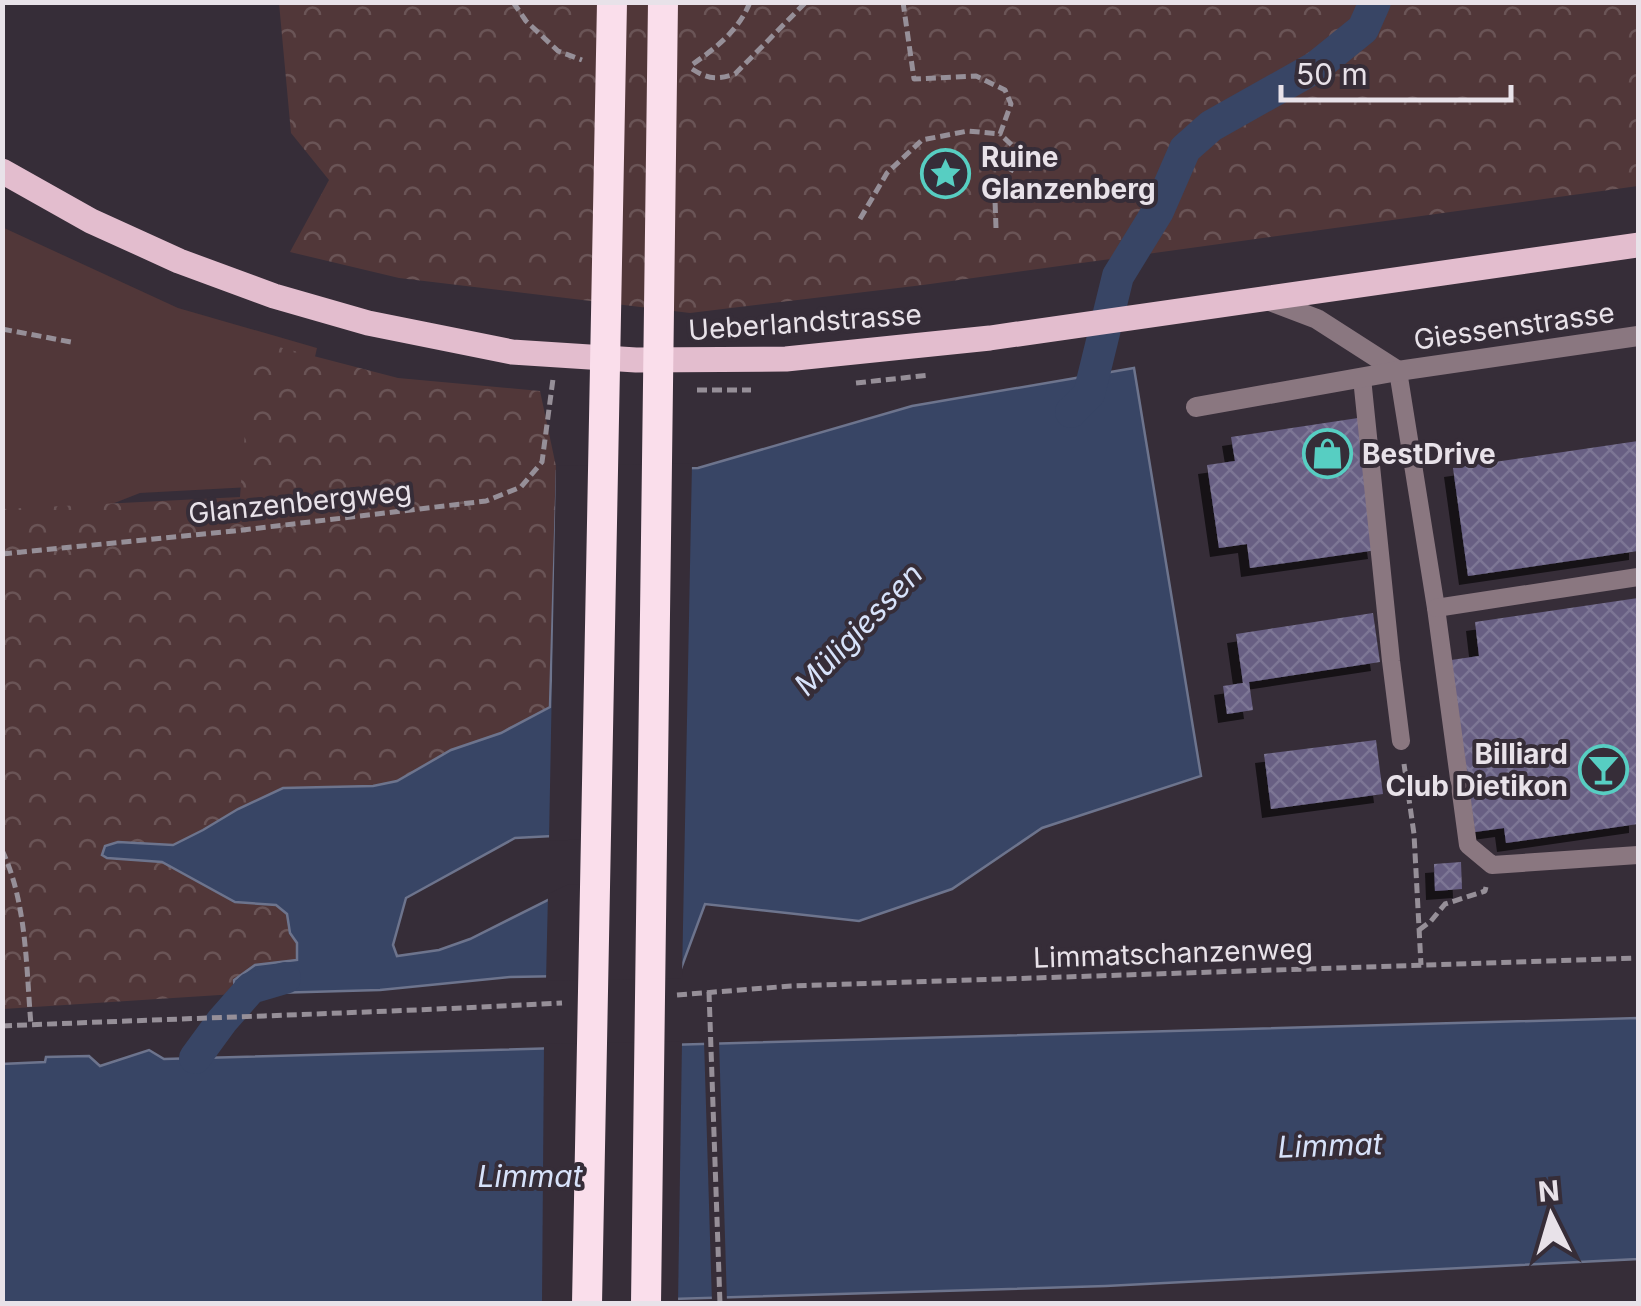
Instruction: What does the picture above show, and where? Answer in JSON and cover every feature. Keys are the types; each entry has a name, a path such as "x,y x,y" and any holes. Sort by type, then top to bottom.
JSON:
{"highway":[{"path":"588,1304 612,2"},
{"path":"646,1304 663,2"}],"main road":[{"name":"Ueberlandstrasse","path":"2,171 91,221 179,261 274,296 368,323 512,352 636,360 786,360 1041,332 1638,245"}],"street":[{"name":"Giessenstrasse","path":"1267,300 1317,319 1398,371"},
{"name":"Giessenstrasse","path":"1196,407 1398,371 1638,336"}],"lane":[{"path":"1398,371 1436,608 1468,846 1492,865 1638,854"},
{"path":"1362,378 1401,742"},
{"path":"1436,608 1638,578"}],"path":[{"path":"750,2 743,20 718,47 688,67 707,78 735,74 806,2"},
{"path":"903,2 914,79 976,76 1006,90 1011,104 1000,134"},
{"path":"860,220 888,173 922,140 968,131 1000,134 1016,149 1012,169 995,200 996,228"},
{"path":"2,329 72,342"},
{"name":"Glanzenbergweg","path":"2,554 486,501 522,488 542,462 553,384"},
{"path":"1401,742 1414,834 1421,965"},
{"path":"2,850 13,872 23,928 31,1025"},
{"path":"1419,930 1445,904 1485,891 1492,865"},
{"name":"Limmatschanzenweg","path":"720,1304 709,992 1638,958"},
{"path":"2,1026 570,1002"}],"green space":[{"path":"279,3 1638,3 1638,186 923,285 690,313 399,278 290,252 329,180 291,133"},
{"path":"2,227 178,308 317,348 286,485 140,493 56,526 3,522"},
{"path":"252,340 398,378 540,391 557,471 551,707 501,733 451,750 397,781 373,786 329,786 203,830 173,845 118,842 107,858 162,862 235,902 277,905 287,915 290,933 297,943 297,960 255,965 234,980 235,994 3,1009 3,509 240,497"}],"water":[{"path":"1134,368 1201,776 1042,828 952,889 859,921 705,904 679,974 510,977 380,990 235,994 234,980 255,965 297,960 297,943 290,933 287,914 276,905 235,902 162,862 102,855 105,846 118,842 173,845 283,788 373,786 397,781 451,750 501,733 550,707 557,471 698,468 912,406","holes":["610,833 609,886 568,890 470,939 439,950 397,956 393,945 406,898 515,838"]},
{"name":"Limmat","path":"1638,1018 1638,1259 1106,1286 537,1303 3,1303 2,1064 89,1056 100,1066 149,1050 164,1059"}],"pier":[{"path":"692,463 682,978 546,981 548,894 567,885 605,882 605,838 549,841 556,466"},
{"path":"704,1040 719,1040 727,1303 712,1303"},
{"path":"682,1041 678,1304 542,1303 544,1044"}],"building":[{"path":"1358,418 1377,550 1250,568 1247,544 1219,548 1207,465 1235,461 1231,437"},
{"path":"1638,441 1638,551 1468,576 1453,468"},
{"path":"1638,598 1638,824 1506,843 1504,828 1475,832 1451,660 1479,656 1475,622"},
{"path":"1373,613 1380,662 1249,682 1253,710 1227,714 1223,686 1243,683 1236,634"},
{"path":"1376,740 1383,794 1271,809 1264,754"},
{"path":"1461,862 1462,889 1435,891 1434,864"}],"waterway":[{"name":"Müligiessen","path":"1071,412 1089,394 1118,276 1158,211 1185,149 1211,126 1316,67 1363,29 1375,2"},
{"name":"Müligiessen","path":"195,1058 251,988 285,978"}],"place":[{"name":"Ruine Glanzenberg","path":"946,173"},
{"name":"BestDrive","path":"1327,454"},
{"name":"Billiard Club Dietikon","path":"1603,770"}]}
